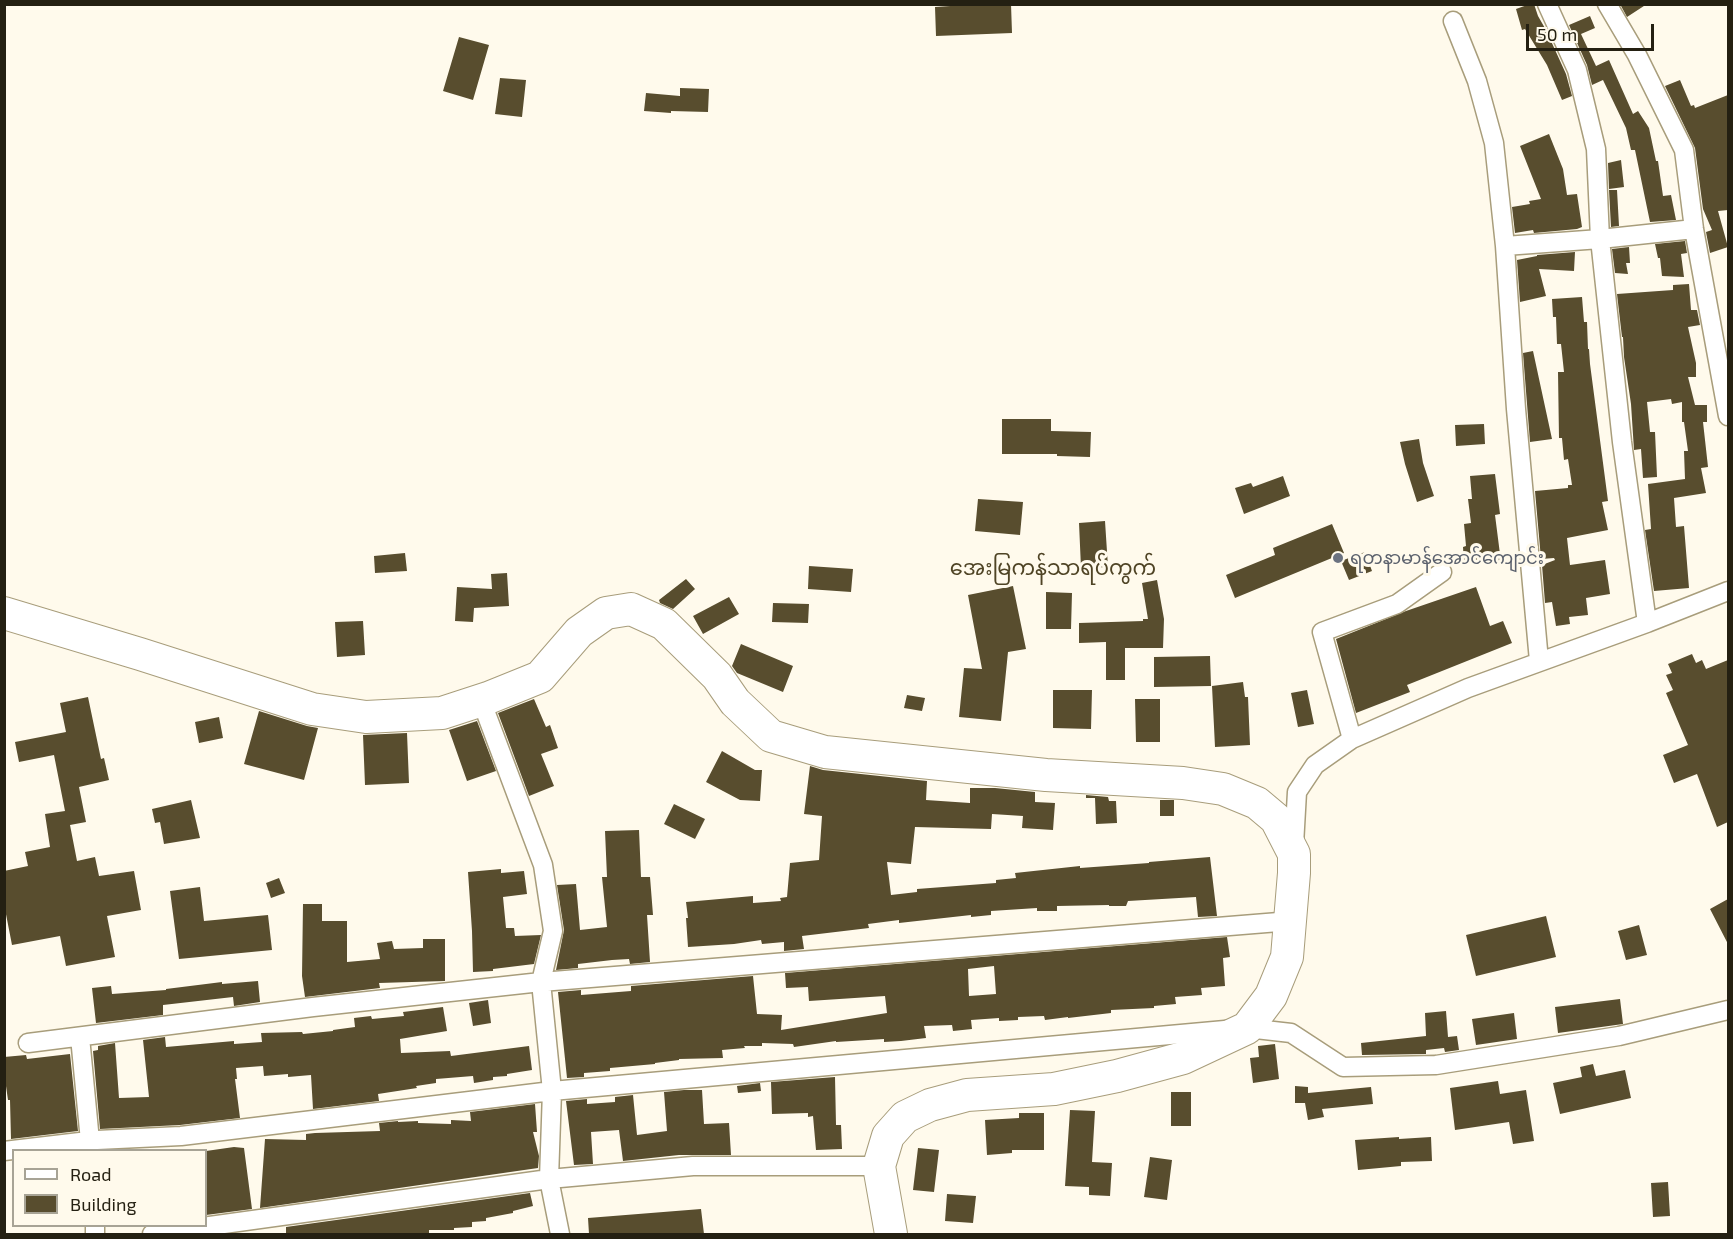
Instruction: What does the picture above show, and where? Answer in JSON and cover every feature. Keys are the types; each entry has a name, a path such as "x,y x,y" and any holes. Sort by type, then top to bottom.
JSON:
{"highway":[{"path":"4,613 312,709 366,717 442,713 540,677 579,633 606,613 631,609 664,624 717,676 735,702 771,736 825,752 1046,775 1183,783 1223,789 1257,803 1276,819 1294,854 1287,957 1271,996 1247,1028 1183,1058 1117,1076 1054,1089 967,1095 930,1105 905,1117 888,1136 879,1166 891,1234"}],"street":[{"path":"1547,4 1577,70 1596,149 1600,239 1622,442 1647,623"},
{"path":"1607,4 1637,55 1684,150 1694,229 1728,416"},
{"path":"1453,21 1478,81 1494,142 1505,246 1516,409 1539,662"},
{"path":"1505,246 1694,229"},
{"path":"1352,738 1322,632 1397,604 1442,573"},
{"path":"1294,854 1297,792 1315,765 1352,738 1468,688 1728,591"},
{"path":"481,700 543,865 552,931 541,982 552,1091 549,1179 560,1234"},
{"path":"28,1043 313,1007 541,982 1291,921"},
{"path":"30,1149 181,1136 552,1091 1247,1028 1291,1033 1343,1067 1436,1065 1619,1036 1728,1010"},
{"path":"80,1037 95,1144"},
{"path":"207,1226 549,1179 693,1166 879,1166"},
{"path":"152,1234 203,1227"}],"building":[{"path":"1011,4 1012,33 936,36 935,7"},
{"path":"1534,4 1566,74 1572,96 1562,100 1547,65 1525,29 1522,30 1516,9"},
{"path":"1620,4 1647,4 1627,17"},
{"path":"1590,16 1595,28 1581,34 1596,66 1609,60 1633,114 1638,111 1649,128 1656,161 1658,161 1663,196 1671,195 1676,220 1650,222 1635,150 1631,150 1626,128 1603,80 1592,85 1587,65 1569,25"},
{"path":"459,37 489,45 473,100 443,91"},
{"path":"500,78 526,80 522,117 495,114"},
{"path":"1680,80 1691,106 1694,105 1695,108 1728,95 1728,210 1718,211 1728,247 1710,253 1706,232 1712,230 1703,209 1695,148 1665,86"},
{"path":"680,88 709,89 708,112 644,111 646,93 680,96"},
{"path":"1549,134 1563,169 1567,195 1577,194 1582,227 1515,233 1512,207 1530,204 1529,201 1541,199 1520,146"},
{"path":"1621,160 1624,187 1609,189 1608,163"},
{"path":"1609,190 1617,190 1619,226 1611,227"},
{"path":"1685,241 1687,253 1681,254 1684,277 1662,276 1660,258 1658,258 1655,244"},
{"path":"1629,247 1630,263 1626,263 1628,274 1615,273 1612,249"},
{"path":"1575,252 1574,271 1539,269 1546,296 1520,302 1517,260 1537,255"},
{"path":"1689,284 1691,310 1697,310 1700,325 1688,327 1696,363 1696,377 1688,377 1695,405 1707,405 1707,422 1703,422 1708,467 1701,468 1706,493 1674,498 1676,527 1684,526 1689,588 1654,591 1645,530 1651,529 1648,484 1685,479 1684,451 1688,451 1684,422 1682,422 1682,402 1672,404 1671,399 1647,402 1650,432 1655,432 1657,477 1643,478 1641,449 1634,450 1631,404 1617,294 1673,290 1673,285"},
{"path":"1582,297 1608,501 1602,502 1608,530 1567,538 1570,565 1605,560 1610,594 1586,598 1588,615 1569,617 1570,624 1556,626 1552,602 1545,603 1542,565 1555,560 1554,558 1541,559 1535,491 1568,488 1568,485 1572,485 1568,459 1564,460 1562,438 1559,438 1558,372 1564,372 1561,344 1557,344 1556,317 1553,317 1552,299"},
{"path":"1533,351 1552,439 1530,442 1523,353"},
{"path":"1002,419 1051,419 1051,431 1091,432 1090,457 1057,456 1057,454 1002,454"},
{"path":"1484,424 1485,444 1456,446 1455,425"},
{"path":"1419,439 1423,463 1434,496 1417,502 1400,442"},
{"path":"1495,474 1500,514 1495,515 1501,562 1464,564 1463,547 1466,546 1464,524 1471,523 1468,499 1472,499 1470,476"},
{"path":"1283,476 1290,496 1244,514 1235,488 1251,483 1253,487"},
{"path":"978,499 1023,502 1020,535 975,531"},
{"path":"1105,521 1108,567 1081,568 1079,523"},
{"path":"1332,524 1344,553 1235,598 1226,575 1275,555 1273,548"},
{"path":"1365,552 1372,571 1349,580 1341,561"},
{"path":"405,553 407,571 375,573 374,556"},
{"path":"809,566 853,569 851,592 808,589"},
{"path":"507,573 509,606 474,608 473,622 455,621 457,587 492,589 491,574"},
{"path":"686,579 695,589 673,609 660,603 659,600"},
{"path":"1157,580 1164,619 1163,648 1125,648 1125,680 1106,680 1106,642 1079,643 1079,623 1148,619 1142,583"},
{"path":"1013,586 1026,649 1008,652 1001,721 959,717 964,668 982,669 968,595"},
{"path":"1476,587 1490,626 1503,621 1512,643 1407,685 1410,692 1356,713 1336,639 1406,611"},
{"path":"1046,592 1072,593 1071,629 1046,629"},
{"path":"729,597 739,614 703,634 693,616"},
{"path":"773,603 809,604 808,623 772,622"},
{"path":"363,621 365,655 337,657 335,622"},
{"path":"741,644 793,666 783,692 737,673 732,666"},
{"path":"1692,654 1696,663 1702,660 1706,669 1728,660 1728,822 1717,827 1697,774 1674,783 1663,755 1688,745 1666,693 1673,690 1666,675 1672,673 1668,664"},
{"path":"1210,656 1211,686 1154,687 1154,657"},
{"path":"1243,682 1245,697 1248,697 1250,745 1215,747 1212,686"},
{"path":"1053,690 1092,690 1091,729 1053,728"},
{"path":"1307,690 1314,724 1298,727 1291,693"},
{"path":"907,695 925,698 922,711 904,708"},
{"path":"88,697 101,759 104,758 109,780 79,787 86,822 70,825 77,861 95,857 99,876 134,871 141,910 107,916 115,957 66,966 60,936 12,945 4,904 4,871 28,866 25,852 50,847 45,814 65,811 54,755 19,762 15,742 66,732 60,703"},
{"path":"534,699 546,727 550,725 558,748 541,754 554,786 529,796 498,713"},
{"path":"1135,699 1160,699 1160,742 1136,742"},
{"path":"259,711 318,728 304,780 244,764"},
{"path":"219,717 223,738 199,743 195,722"},
{"path":"477,721 496,771 467,781 449,730"},
{"path":"407,733 409,783 365,785 363,735"},
{"path":"722,751 755,770 762,770 760,801 740,800 706,782"},
{"path":"810,766 823,770 927,781 926,800 970,803 970,788 995,788 1035,792 1035,802 1055,803 1053,830 1022,828 1023,816 992,814 991,829 915,827 911,864 887,862 891,895 917,892 917,889 996,883 996,880 1016,878 1015,873 1210,857 1217,916 1198,917 1196,897 1128,901 1126,906 1057,906 1057,911 1037,911 1037,908 991,911 991,915 868,924 869,928 802,936 804,949 784,951 784,942 762,944 761,940 688,947 686,902 753,896 753,903 781,901 780,898 787,897 790,863 819,860 822,816 804,814"},
{"path":"1086,795 1108,797 1109,801 1116,801 1117,823 1096,824 1095,798 1086,798"},
{"path":"191,800 200,838 164,844 160,822 155,823 152,809"},
{"path":"1160,800 1174,800 1174,816 1160,816"},
{"path":"674,804 705,819 695,839 664,824"},
{"path":"639,830 641,877 650,877 653,915 647,915 650,962 630,964 629,959 612,960 578,964 578,968 556,970 564,930 557,885 576,884 580,930 607,927 602,877 607,877 605,831"},
{"path":"501,869 501,873 524,871 527,894 503,897 506,928 514,928 515,936 541,935 534,964 473,972 468,872"},
{"path":"279,878 285,893 271,898 266,883"},
{"path":"200,887 204,921 268,915 272,950 179,959 170,891"},
{"path":"1728,899 1728,944 1710,909"},
{"path":"303,904 322,904 322,921 347,921 347,962 380,959 377,943 392,941 394,949 423,948 423,939 445,939 445,981 379,983 380,988 305,997 302,976"},
{"path":"1546,916 1556,957 1476,976 1466,935"},
{"path":"1639,925 1647,955 1626,960 1618,931"},
{"path":"1227,937 1230,957 1223,958 1225,986 1201,988 1202,995 1175,997 1176,1004 1154,1006 1154,1008 1111,1010 1111,1013 1045,1020 1044,1016 1018,1017 1018,1020 999,1021 999,1018 971,1020 972,1029 953,1031 952,1025 924,1026 926,1038 901,1041 884,1042 884,1039 836,1041 794,1047 793,1044 762,1043 762,1046 722,1050 723,1058 679,1059 655,1064 610,1068 610,1071 584,1073 584,1077 567,1078 558,992 581,990 581,995 631,991 631,986 753,976 757,1014 782,1015 781,1030 887,1013 885,996 809,1001 808,987 786,988 785,973","holes":["994,966 996,994 969,996 968,969"]},
{"path":"258,981 260,1002 234,1006 233,997 163,1005 163,1015 96,1023 92,988 111,986 112,994 166,990 222,982 222,984"},
{"path":"1620,999 1623,1024 1558,1033 1555,1007"},
{"path":"488,1000 491,1023 473,1026 469,1003"},
{"path":"443,1007 447,1031 400,1039 401,1053 450,1051 451,1056 529,1046 532,1070 474,1083 473,1076 436,1079 436,1083 416,1086 417,1088 378,1094 379,1101 313,1109 311,1075 264,1076 263,1066 236,1068 237,1079 235,1079 240,1118 180,1125 100,1129 93,1051 98,1050 98,1046 115,1043 119,1098 149,1097 143,1040 165,1037 166,1047 234,1041 234,1044 262,1042 261,1033 302,1032 303,1034 333,1031 355,1027 354,1018 404,1016 403,1012"},
{"path":"1446,1011 1448,1037 1457,1036 1459,1050 1445,1052 1444,1048 1426,1050 1426,1054 1362,1055 1361,1043 1426,1036 1425,1013"},
{"path":"1514,1013 1517,1039 1476,1045 1472,1019"},
{"path":"1275,1044 1279,1079 1253,1083 1250,1058 1259,1057 1258,1046"},
{"path":"70,1054 78,1131 11,1139 10,1100 8,1100 4,1072 4,1057 26,1055 27,1059"},
{"path":"1593,1064 1596,1076 1625,1070 1631,1098 1560,1114 1553,1083 1582,1077 1580,1067"},
{"path":"835,1077 836,1125 841,1125 842,1149 816,1150 813,1116 808,1117 808,1113 772,1114 771,1082"},
{"path":"1498,1081 1500,1094 1526,1090 1534,1141 1513,1144 1509,1122 1455,1130 1450,1088"},
{"path":"760,1083 761,1091 738,1093 737,1086"},
{"path":"1295,1086 1308,1087 1308,1093 1371,1087 1373,1104 1322,1109 1324,1117 1308,1120 1305,1103 1295,1103"},
{"path":"702,1090 704,1124 729,1123 731,1155 679,1155 623,1161 619,1130 591,1132 593,1164 574,1165 566,1101 587,1099 587,1104 615,1102 615,1097 633,1095 637,1135 667,1131 664,1092"},
{"path":"1171,1092 1191,1092 1191,1126 1171,1126"},
{"path":"535,1104 537,1132 533,1132 539,1156 538,1168 260,1208 265,1139 306,1140 306,1134 380,1131 379,1123 398,1121 451,1124 451,1120 471,1121 470,1112"},
{"path":"1070,1110 1095,1111 1092,1162 1112,1163 1110,1196 1089,1195 1089,1187 1065,1186"},
{"path":"1019,1113 1044,1113 1044,1150 1012,1150 1012,1153 987,1155 985,1120 1019,1118"},
{"path":"1399,1137 1399,1139 1431,1137 1432,1161 1401,1162 1401,1166 1358,1170 1355,1140"},
{"path":"244,1148 252,1209 207,1215 207,1151"},
{"path":"918,1148 939,1150 934,1192 913,1190"},
{"path":"1150,1157 1172,1160 1167,1200 1144,1197"},
{"path":"1668,1182 1670,1216 1653,1217 1651,1183"},
{"path":"530,1193 533,1206 513,1211 513,1213 486,1218 486,1221 472,1222 472,1227 429,1230 429,1234 286,1234 286,1227"},
{"path":"947,1194 976,1196 973,1223 945,1221"},
{"path":"701,1209 704,1234 589,1234 588,1218"}],"place":[{"name":"ရတနာမာန်အောင်ကျောင်း","path":"1338,558"}],"district":[{"name":"အေးမြကန်သာရပ်ကွက်","path":"1053,568"}]}
